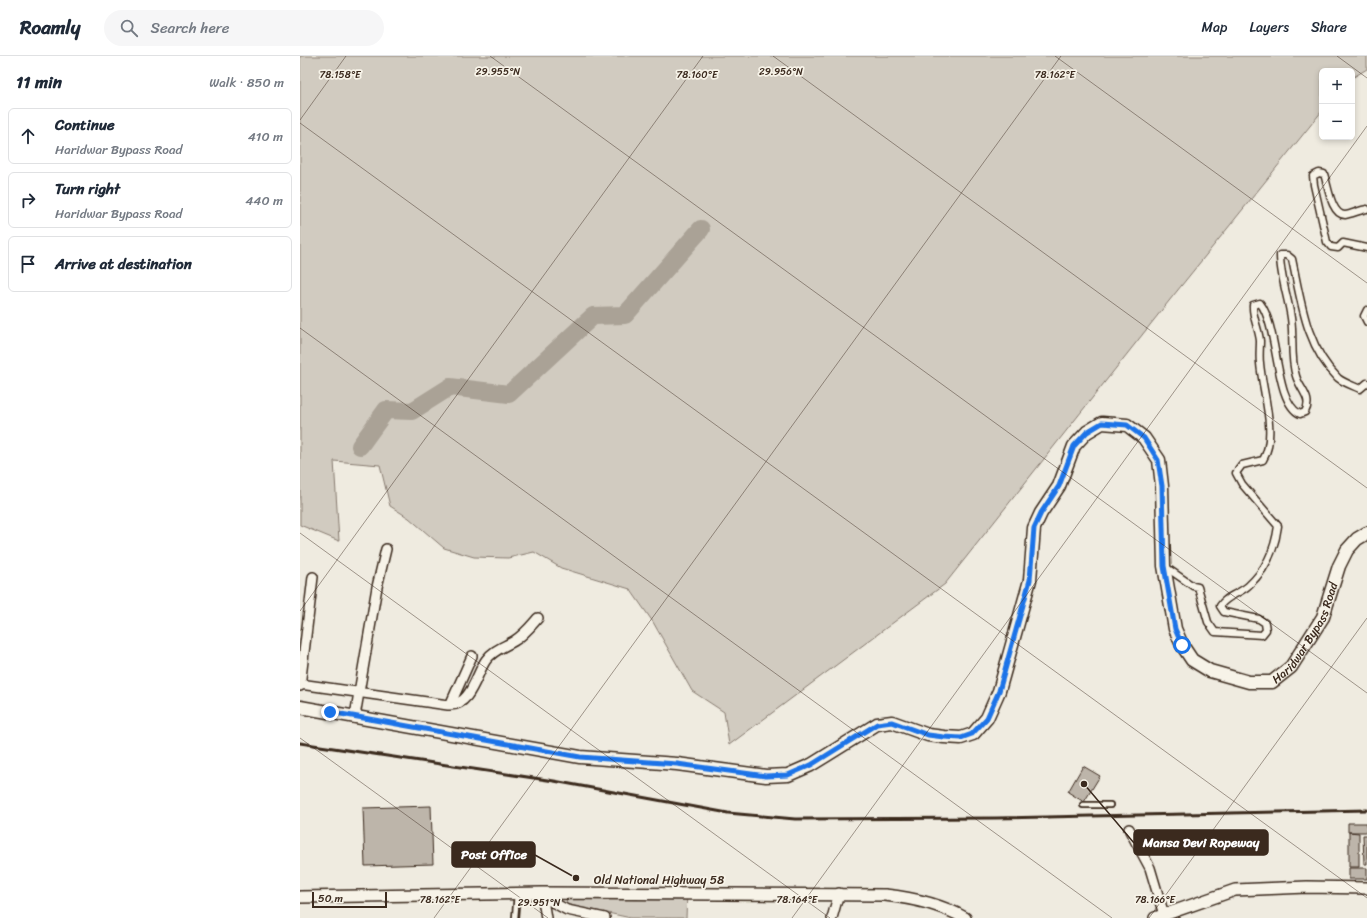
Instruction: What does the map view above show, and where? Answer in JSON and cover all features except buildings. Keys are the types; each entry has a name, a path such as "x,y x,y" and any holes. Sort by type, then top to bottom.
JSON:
{"main road":[{"name":"Haridwar Bypass Road","path":"300,707 580,757 677,764 766,776 788,775 811,765 877,724 892,722 928,735 961,738 972,734 987,718 999,691 1030,580 1034,528 1041,513 1059,486 1074,446 1087,432 1102,423 1127,425 1144,438 1158,460 1162,486 1164,566 1175,629 1182,645 1192,660 1210,671 1249,682 1272,682 1291,667 1323,617 1339,566 1347,550 1357,539 1367,532"}],"street":[{"path":"1367,209 1346,215 1340,214 1334,209 1324,174 1319,173 1313,176 1327,242 1331,247 1338,248 1344,243 1367,248"},
{"path":"1164,566 1193,586 1198,587 1208,622 1215,632 1262,635 1266,630 1265,623 1259,619 1224,612 1220,606 1224,601 1248,586 1266,564 1275,546 1278,526 1242,484 1236,473 1242,465 1263,460 1268,451 1270,438 1260,363 1260,340 1253,311 1254,305 1260,303 1266,311 1277,364 1289,403 1294,411 1300,414 1305,412 1308,407 1308,398 1296,377 1294,367 1291,320 1280,255 1287,255 1292,259 1303,314 1318,354 1339,379 1360,389 1367,383"},
{"path":"1367,310 1364,316 1367,322"},
{"path":"355,716 377,587 386,549"},
{"path":"313,577 300,685 449,705 456,704 469,694 479,671 487,658 524,634 538,618"},
{"path":"449,705 472,656"},
{"path":"1129,829 1150,868 1159,916 1235,890 1307,887 1367,888"},
{"path":"832,918 838,893"},
{"name":"Old National Highway 58","path":"300,897 517,894 885,894 914,898 954,915 965,918"},
{"path":"542,895 546,918"},
{"path":"542,895 567,910 605,918"}],"lane":[{"path":"1083,805 1110,805"},
{"path":"515,918 517,894"}],"shaded area":[{"path":"300,56 1367,56 1367,69 1355,76 1355,68 1319,68 1319,115 1169,301 945,584 729,745 724,712 692,691 653,622 630,589 561,568 534,552 508,558 474,557 444,548 409,518 390,506 380,465 334,461 339,541 300,525"},
{"path":"687,891 686,918 631,918 566,904 567,895"}],"waterway":[{"path":"360,446 386,410 412,411 450,387 509,394 593,316 625,315 701,229"}],"railway":[{"path":"300,743 554,781 728,813 795,819 996,818 1367,810"}],"place":[{"name":"Mansa Devi Ropeway","path":"1084,784"},
{"name":"Post Office","path":"576,878"}],"route":[{"path":"330,712 580,757 677,764 766,776 788,775 811,765 877,724 892,722 902,724 928,735 944,737 961,738 972,734 987,718 999,691 1030,580 1034,528 1041,513 1052,500 1059,486 1074,446 1087,432 1102,423 1127,425 1144,438 1158,460 1162,486 1164,566 1175,629 1182,645"}]}
